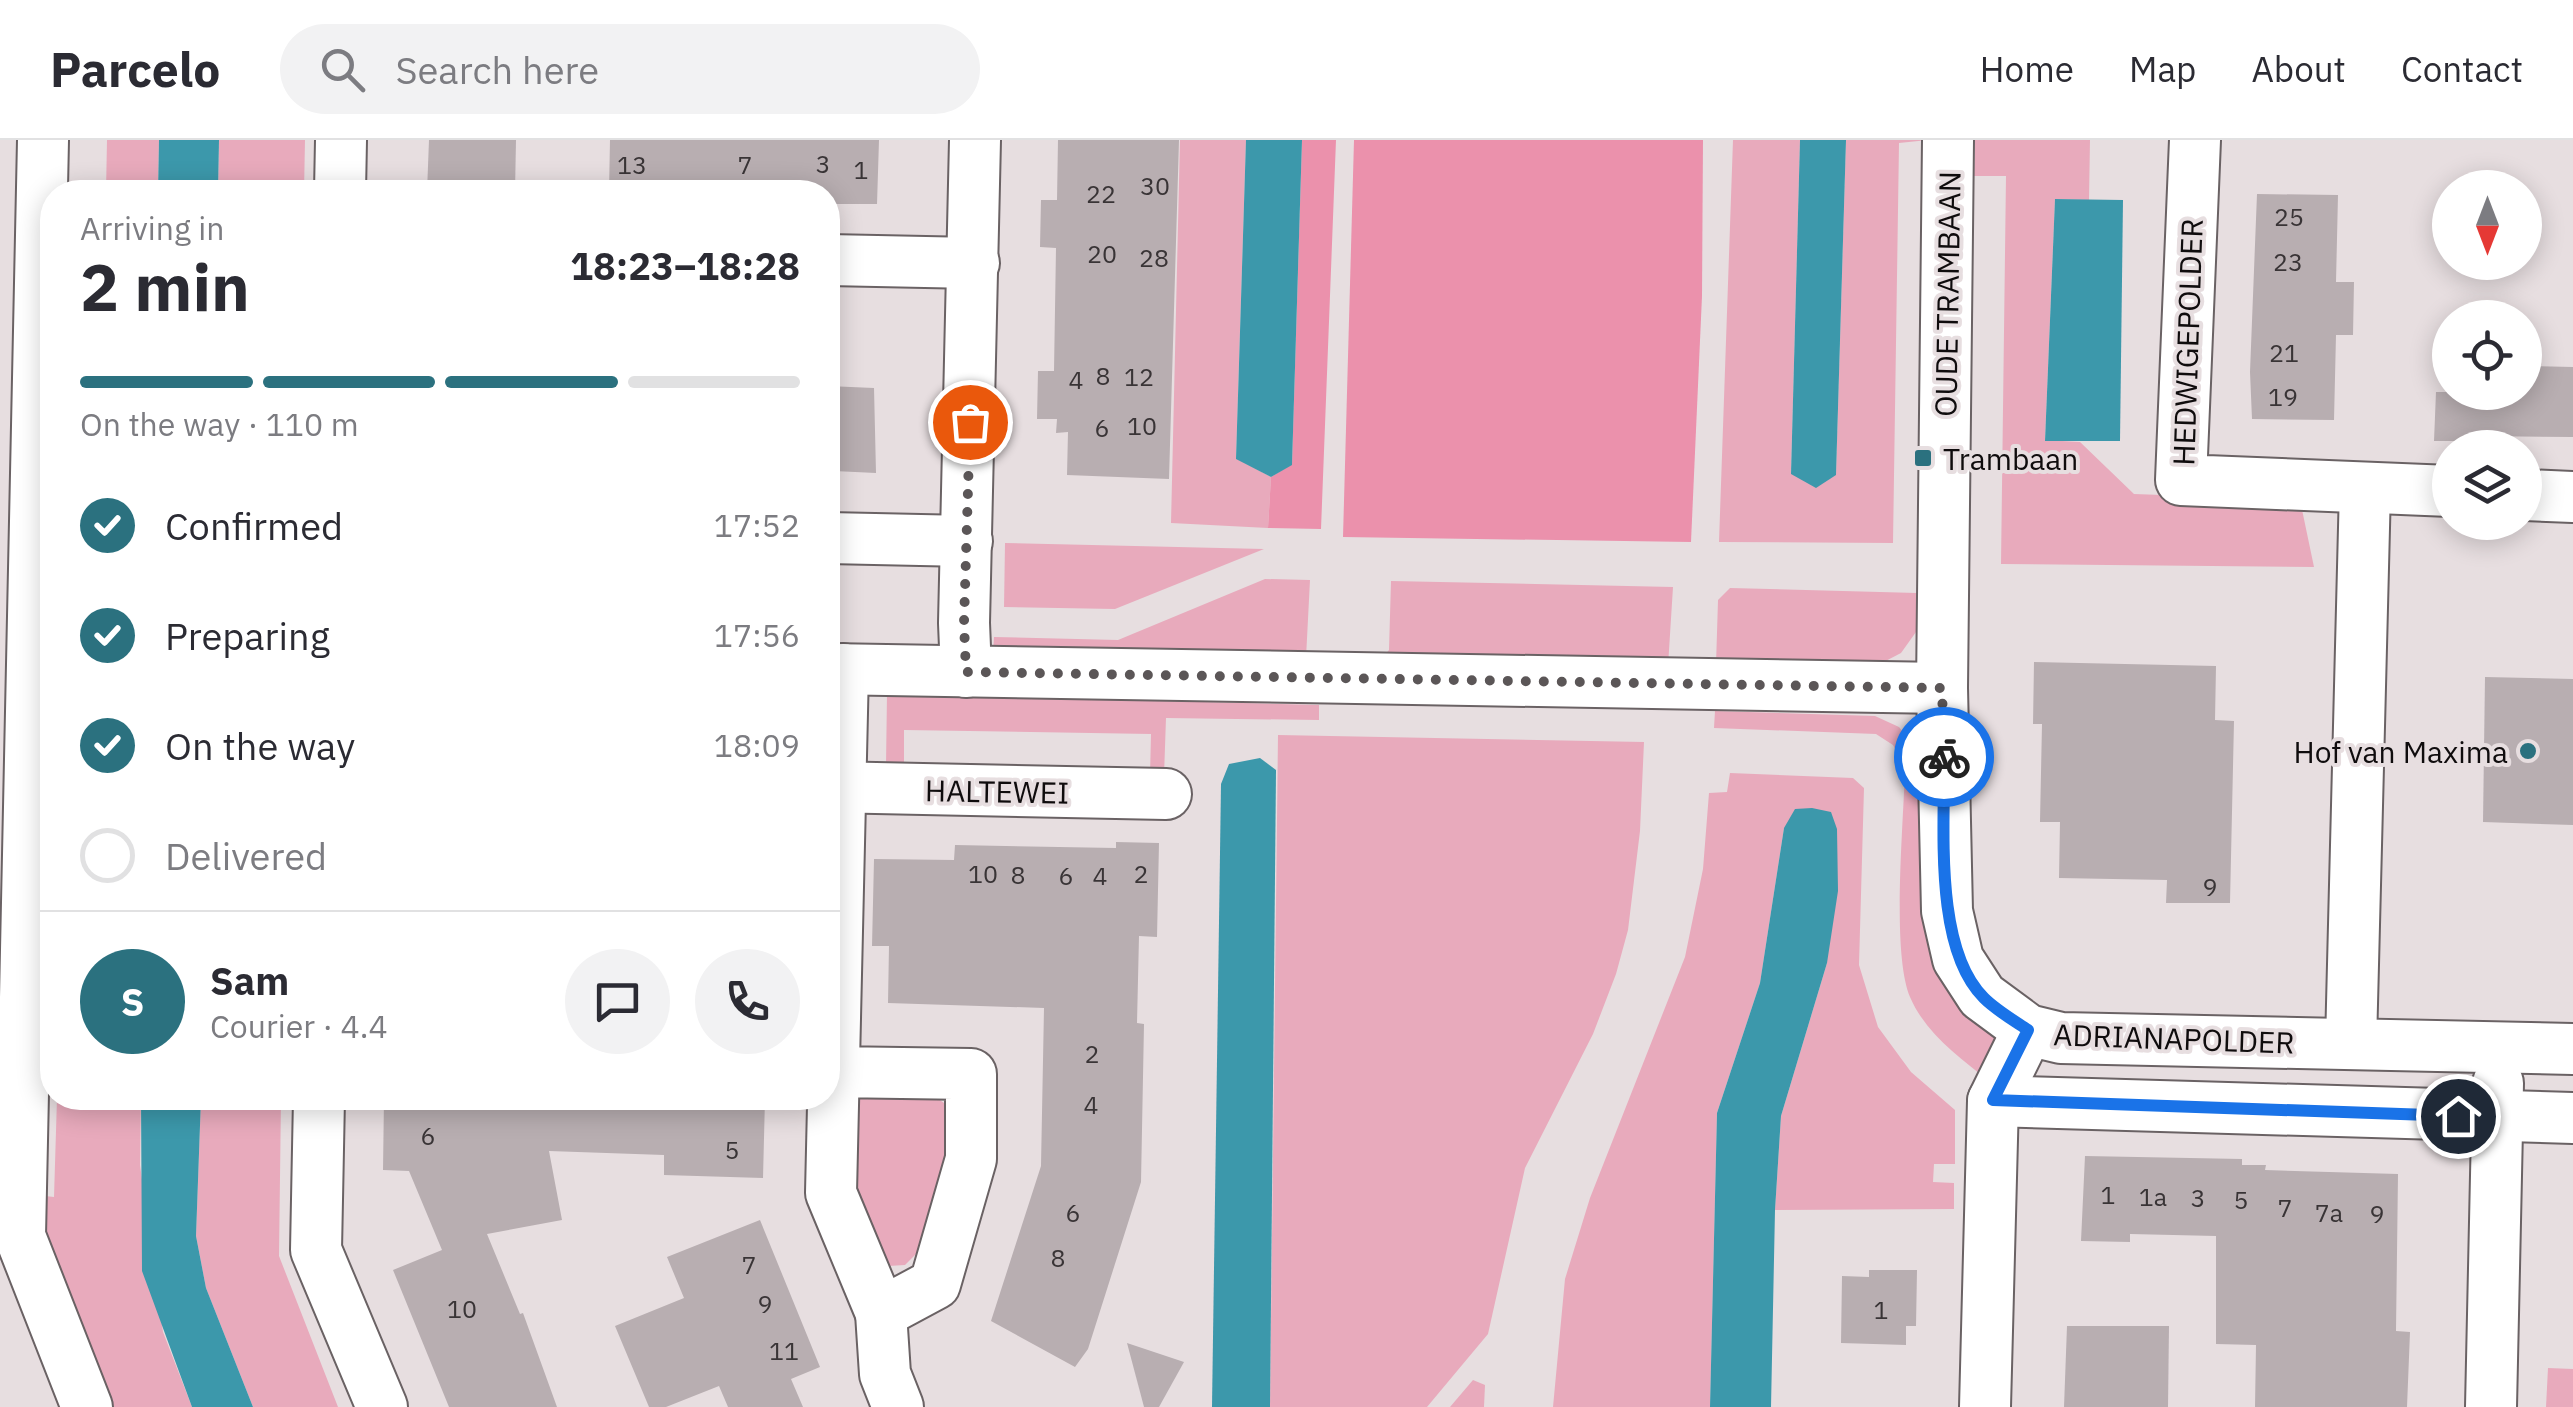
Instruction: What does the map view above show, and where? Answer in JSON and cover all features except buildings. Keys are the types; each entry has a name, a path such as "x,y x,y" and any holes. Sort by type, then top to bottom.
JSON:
{"street":[{"path":"43,180 44,140"},
{"path":"340,180 341,140"},
{"path":"966,672 975,140"},
{"name":"OUDE TRAMBAAN","path":"1942,688 1948,140"},
{"name":"HEDWIGEPOLDER","path":"2195,140 2181,480 2432,491"},
{"path":"840,260 974,263"},
{"path":"40,268 35,429 40,554"},
{"path":"2351,1044 2364,488"},
{"path":"2542,496 2573,497"},
{"path":"840,538 967,541"},
{"path":"840,669 1942,688"},
{"name":"ADRIANAPOLDER","path":"1942,688 1947,911 1958,959 1982,996 2028,1030 2061,1038 2573,1049"},
{"path":"40,751 20,1236 88,1407"},
{"name":"HALTEWEI","path":"840,787 1166,794"},
{"path":"1985,1407 1993,1100 2028,1030"},
{"path":"2490,1407 2500,1048"},
{"path":"840,1072 971,1074 971,1160 935,1284 881,1314"},
{"path":"1993,1100 2573,1118"},
{"path":"319,1110 316,1250 382,1407"},
{"path":"833,1110 832,1193 881,1314 885,1374 898,1407"}],"shaded area":[{"path":"107,140 159,140 158,180 106,180"},
{"path":"219,140 305,140 304,180 218,180"},
{"path":"1180,140 1246,140 1236,458 1271,477 1268,528 1171,523"},
{"path":"1302,140 1336,140 1321,529 1268,528 1271,477 1292,464"},
{"path":"1354,140 1703,140 1702,296 1691,542 1343,537"},
{"path":"1733,140 1800,140 1791,473 1836,474 1846,140 1928,140 1899,143 1893,543 1719,542"},
{"path":"1975,140 2090,140 2089,200 2055,199 2045,440 2080,442 2134,494 2300,500 2314,567 2001,564 2006,176 1974,176"},
{"path":"1005,543 1264,549 1115,609 1004,607"},
{"path":"1265,579 1310,580 1306,658 993,653 994,637 1118,640"},
{"path":"1391,581 1673,587 1668,666 1379,662 1389,650"},
{"path":"1730,588 1917,593 1916,632 1901,653 1876,666 1716,664 1718,600"},
{"path":"887,694 1319,705 1319,720 1166,718 1164,776 1150,776 1151,734 904,730 904,770 886,766"},
{"path":"1715,711 1875,716 1899,727 1916,749 1999,1051 1989,1081 1934,1034 1910,997 1904,976 1900,918 1905,766 1893,745 1876,734 1714,728"},
{"path":"1278,735 1644,742 1640,831 1628,930 1616,974 1593,1034 1525,1168 1488,1334 1427,1407 1270,1407"},
{"path":"1730,773 1853,778 1864,788 1859,965 1878,1027 1911,1072 1955,1110 1955,1164 1934,1164 1933,1182 1954,1183 1954,1209 1775,1210 1781,1116 1827,963 1784,828 1760,983 1717,1113 1710,1407 1553,1407 1565,1279 1590,1198 1685,957 1703,869 1709,793 1727,792"},
{"path":"854,1092 929,1092 944,1103 954,1130 920,1250 905,1265 888,1266 853,1208"},
{"path":"57,1110 141,1110 140,1165 163,1332 192,1407 102,1407 36,1231 36,1195 54,1197"},
{"path":"201,1110 281,1110 279,1256 338,1407 253,1407 206,1288 196,1236"},
{"path":"2548,1368 2573,1369 2573,1407 2546,1407"},
{"path":"1473,1380 1485,1385 1484,1407 1450,1407"}],"water":[{"path":"159,140 219,140 218,180 158,180"},
{"path":"1246,140 1302,140 1292,465 1271,477 1236,459"},
{"path":"1800,140 1846,140 1836,475 1816,488 1791,474"},
{"path":"2055,199 2123,200 2120,441 2045,441"},
{"path":"1260,758 1276,770 1270,1407 1212,1407 1221,784 1229,764"},
{"path":"1795,809 1831,812 1837,829 1838,891 1827,963 1781,1116 1771,1407 1710,1407 1717,1113 1760,983 1784,828"},
{"path":"141,1110 201,1110 196,1236 206,1288 253,1407 192,1407 142,1271"}],"way so far":[{"path":"970,422 966,672 1942,688 1944,757"}],"place":[{"name":"Trambaan","path":"1923,458"},
{"name":"Hof van Maxima","path":"2528,751"}],"route":[{"path":"1944,757 1947,911 1958,959 1982,996 2028,1030 1993,1100 2458,1116"}]}
